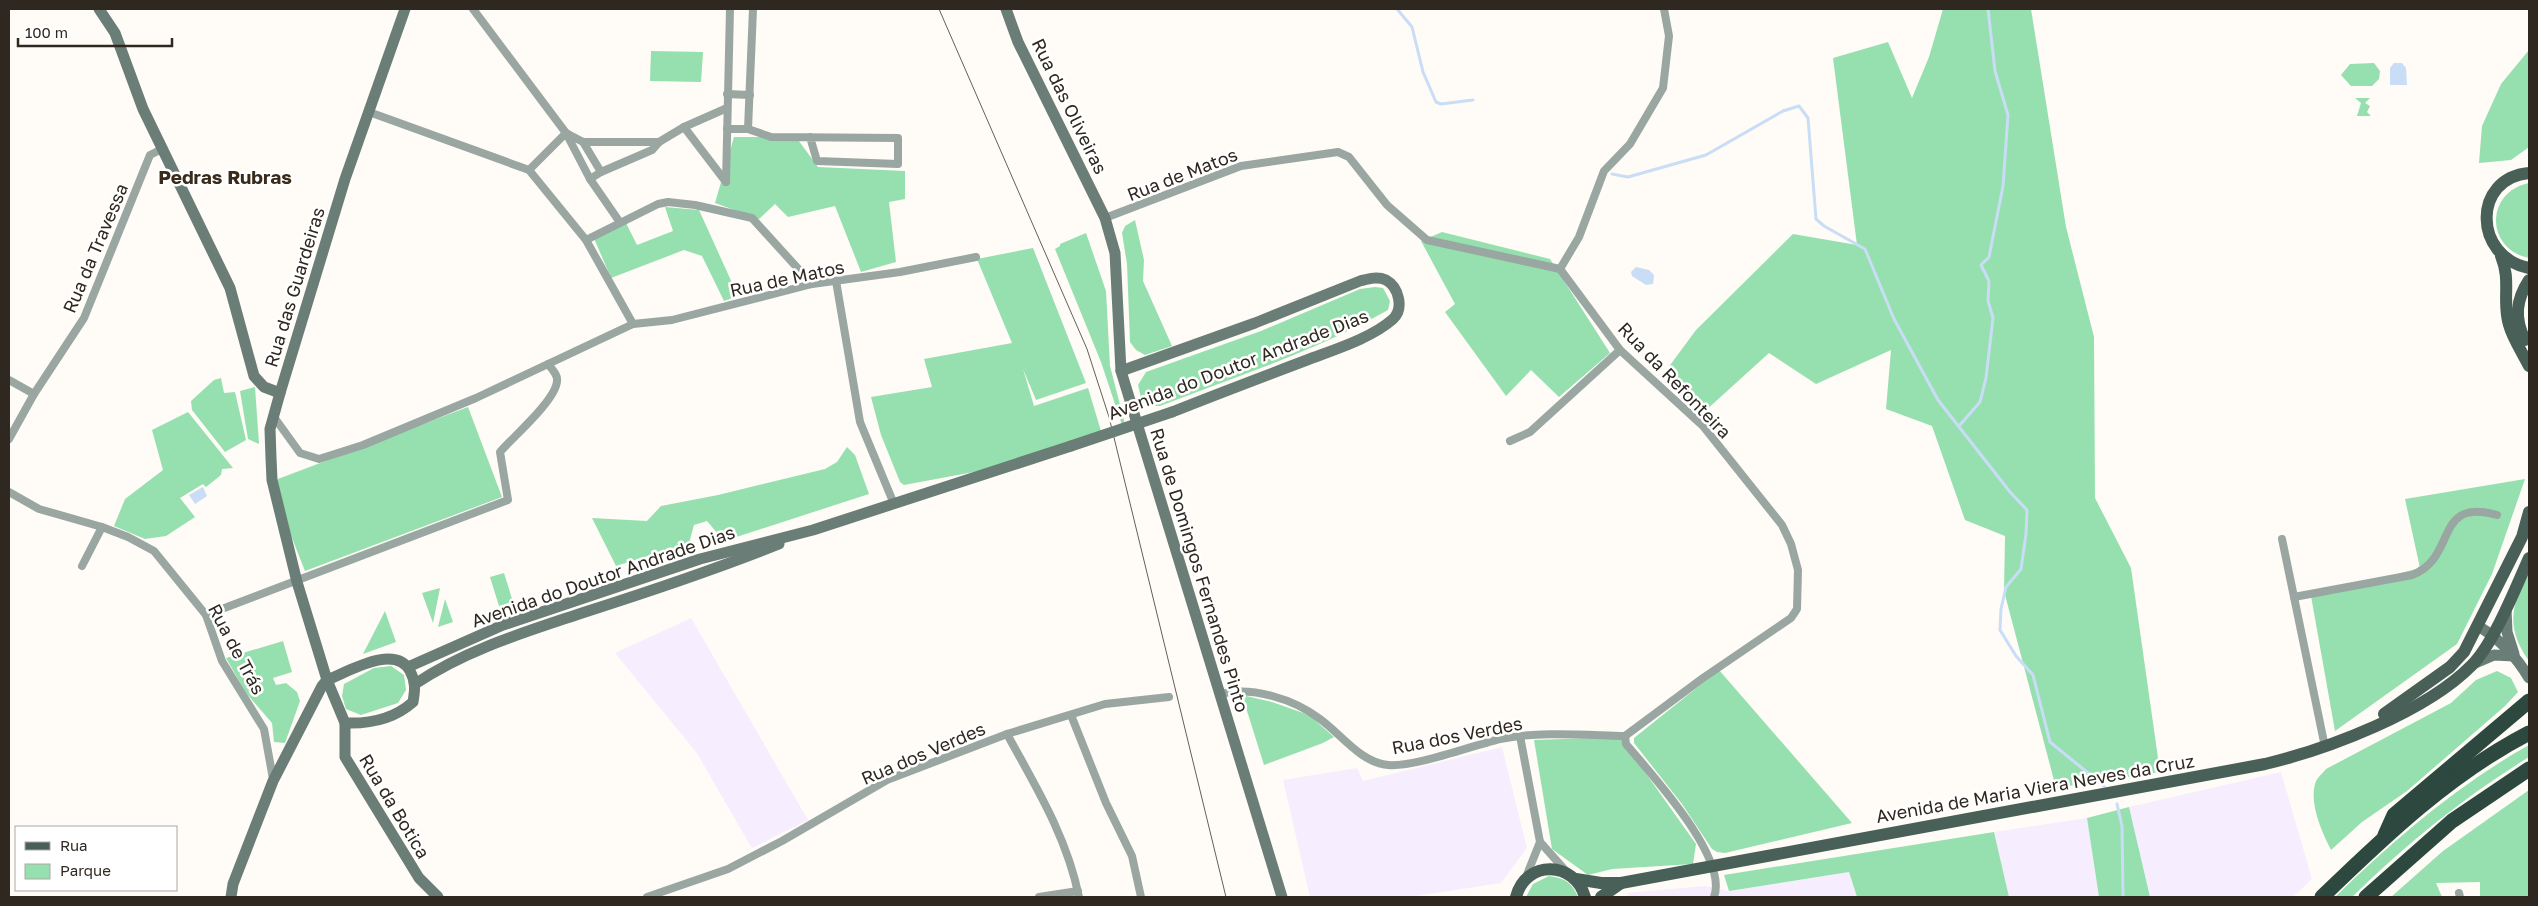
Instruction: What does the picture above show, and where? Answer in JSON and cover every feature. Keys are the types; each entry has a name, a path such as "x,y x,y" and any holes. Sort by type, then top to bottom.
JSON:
{"highway":[{"path":"2384,838 2394,816 2529,701"},
{"path":"2322,897 2384,838 2446,786 2529,733"},
{"path":"2366,897 2452,821 2529,769"}],"main road":[{"path":"99,9 115,33 133,84 162,149 230,288 254,376 264,387 280,392"},
{"name":"Rua das Guardeiras","path":"327,680 297,582 272,480 270,430 345,179 406,9"},
{"name":"Rua das Oliveiras","path":"1006,9 1018,42 1105,218"},
{"path":"2528,172 2503,184 2493,195 2488,208 2486,223 2489,237 2501,256 2508,278 2506,304 2509,326 2529,366"},
{"name":"Rua de Domingos Fernandes Pinto","path":"1105,218 1115,254 1122,371 1282,897"},
{"path":"2501,256 2514,264 2529,268"},
{"name":"Avenida do Doutor Andrade Dias","path":"415,684 432,672 507,638 718,568 813,530 1172,412 1338,348 1380,328 1394,318 1398,310 1399,300 1395,290 1385,280 1372,278 1360,281 1255,323 1122,371"},
{"path":"2529,280 2518,302 2517,316 2519,328 2529,350"},
{"name":"Avenida de Maria Viera Neves da Cruz","path":"2360,732 2450,668 2464,652 2522,537 2529,512"},
{"name":"Avenida do Doutor Andrade Dias","path":"408,667 513,622 723,551 813,530"},
{"name":"Avenida de Maria Viera Neves da Cruz","path":"1621,883 2265,764 2325,747 2418,705 2449,685 2474,664 2492,635 2529,558"},
{"path":"2506,608 2507,632 2514,656"},
{"path":"2478,626 2492,635 2514,656 2529,678"},
{"path":"2474,664 2494,655 2514,656"},
{"path":"231,897 233,884 273,781 327,680 366,664 390,658 408,667 415,684 413,702 396,714 360,724 345,723"},
{"name":"Rua da Botica","path":"327,680 345,723 343,744 345,757 419,878 438,897"},
{"path":"1518,891 1533,873 1544,869 1601,883 1621,883"},
{"path":"1572,875 1585,897"},
{"path":"1602,897 1621,883"}],"street":[{"path":"473,9 566,133 590,179 619,221"},
{"path":"684,127 726,182 726,94 730,9"},
{"path":"748,129 753,9"},
{"path":"1560,269 1579,237 1604,171 1630,144 1663,88 1669,36 1664,9"},
{"path":"726,94 750,94"},
{"path":"590,179 601,172 652,150 659,142 684,127 726,108"},
{"path":"369,112 529,170 586,240 633,324"},
{"path":"727,128 748,129 771,137 810,137 898,138 898,164 818,161 810,137"},
{"path":"529,170 566,133"},
{"path":"566,133 583,142 659,142"},
{"path":"583,142 601,172"},
{"name":"Rua da Travessa","path":"9,439 34,394 84,318 150,155 162,149"},
{"name":"Rua de Matos","path":"1105,218 1241,166 1338,152 1350,157 1386,205 1427,240 1560,269"},
{"path":"586,240 619,221 668,202 695,205 752,218 812,284"},
{"name":"Rua de Matos","path":"274,417 300,453 319,459 363,445 476,398 633,324 672,320 812,284 976,257"},
{"name":"Rua da Refonteira","path":"1560,269 1620,350 1711,434 1782,525 1791,544 1798,570 1797,609 1791,618 1704,678 1625,736"},
{"path":"836,281 860,422 894,504"},
{"path":"1510,441 1530,432 1620,350"},
{"path":"206,616 508,500 500,452 551,396 557,381 555,372 548,364"},
{"path":"9,380 34,394"},
{"name":"Rua de Trás","path":"9,492 39,509 102,527 128,537 154,551 206,616 222,661 264,729 273,781"},
{"path":"2294,597 2412,575 2425,570 2433,561 2453,521 2466,512 2479,510 2497,515"},
{"path":"82,566 102,527"},
{"path":"2282,539 2325,747"},
{"name":"Rua dos Verdes","path":"1220,694 1236,690 1268,696 1294,704 1320,719 1368,758 1388,765 1405,763 1520,736 1625,736"},
{"name":"Rua dos Verdes","path":"647,897 728,869 782,841 887,780 1007,734 1105,704 1169,697"},
{"path":"1071,715 1106,803 1132,856 1140,897"},
{"path":"1007,734 1068,851 1078,894 1039,897"},
{"path":"1520,736 1540,842 1572,875"},
{"path":"1625,736 1626,744 1702,844 1712,865 1717,884 1714,897"},
{"path":"1518,891 1540,842"}],"shaded area":[{"path":"691,618 808,820 752,848 696,752 615,653"},
{"path":"1502,747 1527,848 1501,883 1409,897 1310,897 1283,780 1357,768 1363,781"},
{"path":"2281,772 2312,879 2293,897 2150,897 2129,807"},
{"path":"2087,818 2099,897 2009,897 1994,832"},
{"path":"1849,872 1857,897 1628,897 1627,893 1705,886 1729,891"}],"green space":[{"path":"1943,9 2031,9 2066,227 2094,337 2095,498 2131,568 2160,772 2056,788 2004,591 2005,536 1965,520 1932,426 1886,409 1891,350 1816,384 1769,353 1704,412 1662,376 1696,330 1793,234 1857,245 1833,58 1888,42 1912,98 1929,57"},
{"path":"2529,50 2529,147 2511,160 2479,163 2482,126 2501,84"},
{"path":"651,51 703,52 701,82 650,81"},
{"path":"2374,63 2380,71 2379,79 2372,86 2351,86 2341,75 2350,64"},
{"path":"2355,98 2370,98 2365,103 2370,106 2367,112 2371,116 2357,116 2361,103"},
{"path":"734,137 796,137 818,167 905,171 905,199 889,202 896,262 861,272 835,206 788,217 775,204 759,219 715,203"},
{"path":"2529,183 2529,258 2515,253 2504,244 2498,233 2496,220 2498,208 2504,197 2515,188"},
{"path":"665,207 699,210 738,296 724,301 702,256 684,250 611,278 593,236 625,221 637,245 673,231"},
{"path":"1135,220 1144,260 1143,281 1172,346 1145,355 1136,350 1130,342 1127,264 1122,233 1125,226"},
{"path":"1442,232 1550,259 1610,353 1559,397 1531,370 1506,396 1445,312 1455,304 1421,241"},
{"path":"1086,233 1106,291 1110,366 1125,424 1122,425 1101,362 1055,249 1060,244"},
{"path":"1033,248 1086,383 1036,400 1023,369 1034,406 1088,388 1101,431 979,471 904,485 900,482 881,435 871,397 932,387 924,359 1012,343 977,259"},
{"path":"1383,288 1390,301 1388,310 1361,325 1276,362 1160,406 1143,406 1138,385 1146,372 1261,331 1360,289"},
{"path":"221,378 224,393 235,392 246,440 225,452 192,410 191,401 214,380"},
{"path":"255,387 259,444 248,439 240,391"},
{"path":"468,407 502,497 305,571 270,482"},
{"path":"188,412 233,468 222,469 221,475 206,487 203,484 180,498 195,517 166,536 145,539 114,526 125,499 163,470 152,430"},
{"path":"847,447 855,455 869,494 724,541 707,521 694,525 689,543 616,566 592,518 647,521 661,506 718,495 825,469 837,462"},
{"path":"2525,479 2492,574 2457,644 2335,731 2311,596 2420,568 2405,499"},
{"path":"2529,565 2529,661 2516,636 2514,613 2519,591"},
{"path":"504,573 513,602 499,606 490,577"},
{"path":"440,588 433,623 422,593"},
{"path":"445,599 453,622 438,627"},
{"path":"385,611 396,642 363,654"},
{"path":"283,641 292,672 273,678 276,685 286,683 297,692 300,701 285,743 274,742 272,723 246,693 226,658"},
{"path":"391,666 404,675 406,690 398,703 361,715 346,709 342,696 344,684 374,668"},
{"path":"1719,670 1852,823 1725,853 1712,849 1682,804 1634,743 1634,738"},
{"path":"2497,671 2511,678 2518,692 2505,706 2407,791 2362,822 2331,850 2317,817 2314,798 2316,781 2326,769 2451,703 2476,680"},
{"path":"1242,695 1272,702 1309,715 1334,737 1264,765"},
{"path":"1620,737 1696,844 1693,864 1612,869 1588,875 1552,849 1534,740"},
{"path":"2529,745 2529,757 2482,788 2436,822 2393,858 2352,897 2335,897 2404,834 2451,796"},
{"path":"2529,790 2529,897 2480,897 2480,882 2436,883 2442,897 2391,897 2443,851"},
{"path":"2129,807 2150,897 2099,897 2087,818"},
{"path":"1994,832 2009,897 1857,897 1849,872 1729,891 1724,875"},
{"path":"1549,876 1567,882 1578,897 1526,897 1533,884"}],"water":[{"path":"2394,63 2402,63 2406,68 2407,85 2390,85 2390,68"},
{"path":"1636,267 1649,270 1654,275 1653,284 1646,285 1632,276 1631,272"},
{"path":"203,487 207,496 195,504 189,495"}],"waterway":[{"path":"1397,9 1412,27 1423,72 1436,102 1441,104 1473,100"},
{"path":"1959,426 1980,402 1986,378 1993,318 1988,301 1989,281 1981,265 1989,257 2003,186 2008,115 1995,71 1988,9"},
{"path":"1612,174 1628,177 1706,155 1783,111 1799,106 1808,118 1816,219 1824,226 1865,249 1894,319 1938,400 2010,492 2027,510 2021,569 2006,587 2001,609 2000,630 2016,656 2033,675 2050,742 2104,786"},
{"path":"2117,804 2122,826 2123,897"}],"tram line":[{"path":"939,9 1087,349 1109,417 1226,897"}],"district":[{"name":"Pedras Rubras","path":"225,176"}]}
